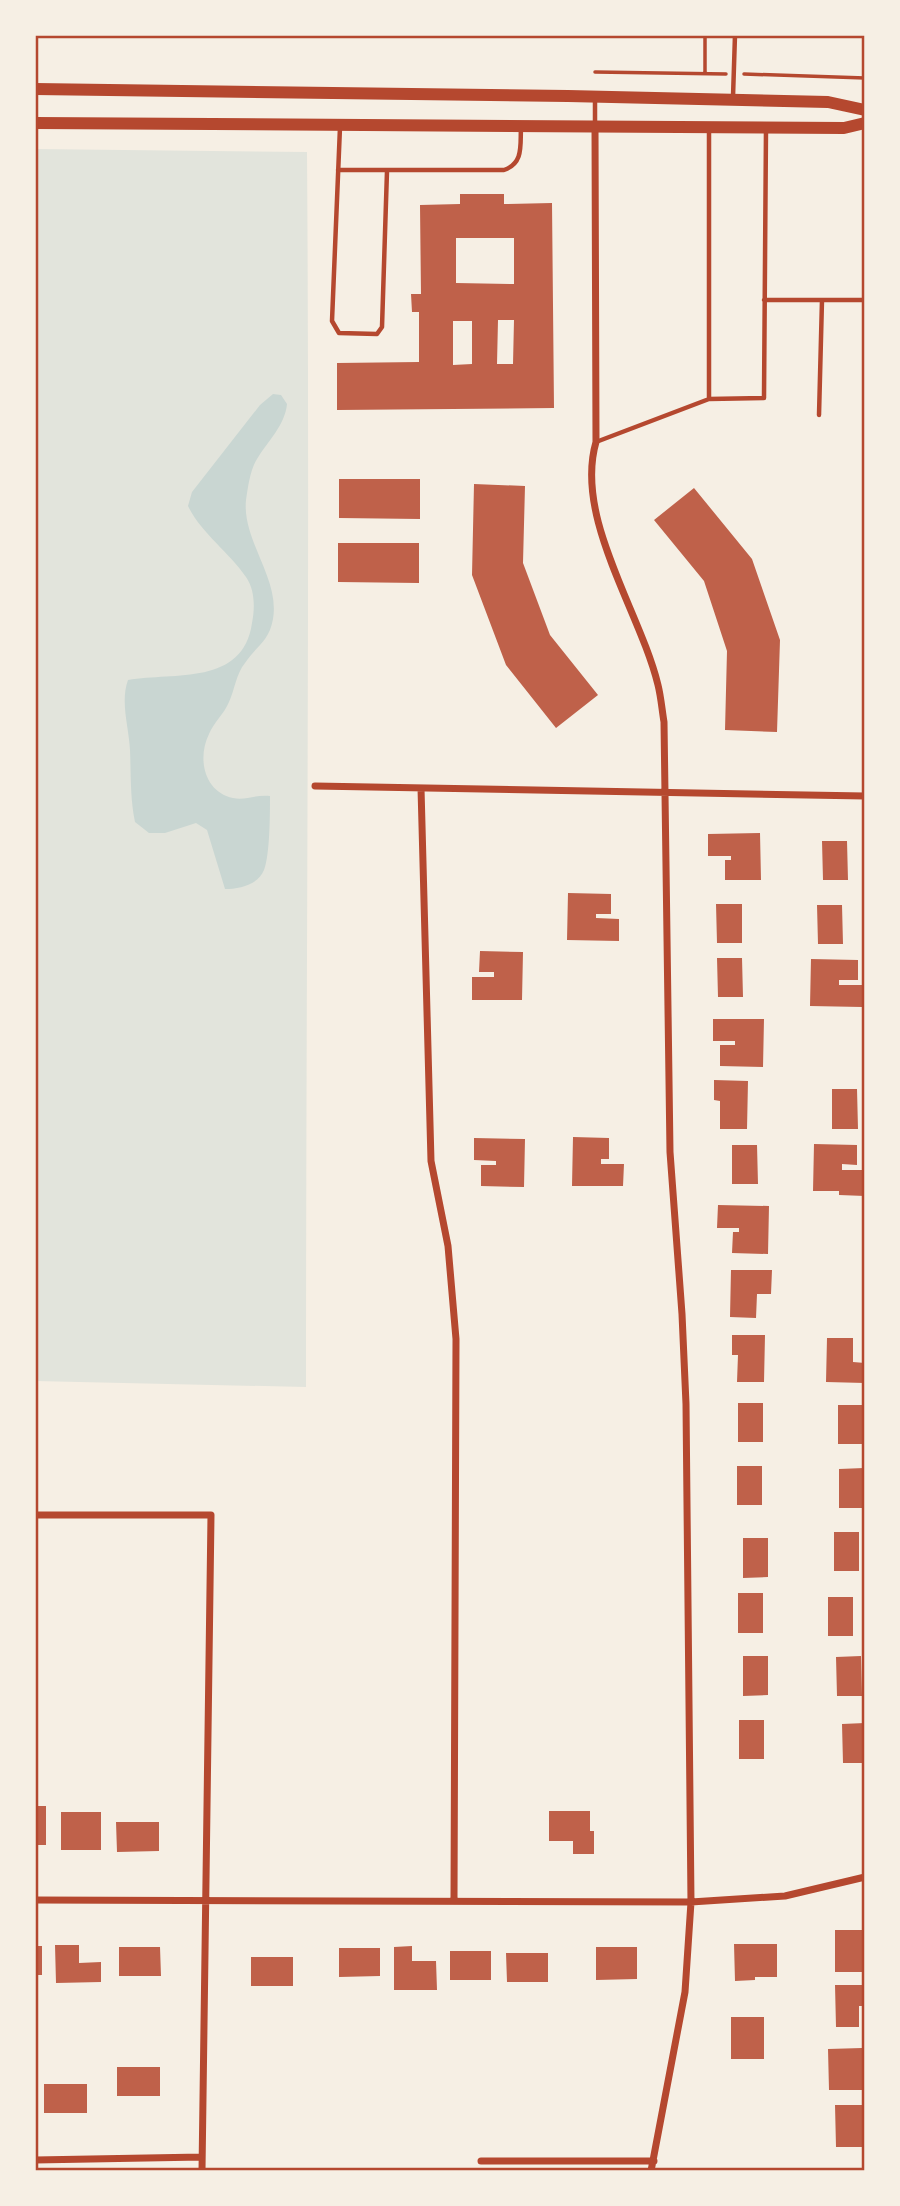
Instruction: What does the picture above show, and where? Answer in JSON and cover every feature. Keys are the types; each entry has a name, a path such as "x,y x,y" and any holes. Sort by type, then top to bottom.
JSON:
{"main road":[{"path":"35,89 595,96 828,102 865,110"},
{"path":"35,123 844,128 865,123"}],"street":[{"path":"595,126 596,442 591,460 593,496 612,564 657,684 664,722 670,1152 686,1404 691,1902 685,1992 651,2171"},
{"path":"315,786 865,796"},
{"path":"421,788 431,1161 447,1246 456,1339 454,1900"},
{"path":"35,1515 211,1515 202,2171"},
{"path":"35,1900 691,1902 785,1896 865,1877"},
{"path":"35,2160 202,2157"},
{"path":"481,2161 654,2161"}],"lane":[{"path":"733,100 735,35"},
{"path":"595,96 595,126"},
{"path":"340,125 332,321 339,333 377,334 382,327 387,171"},
{"path":"338,170 505,170 514,166 520,158 521,126"},
{"path":"709,127 709,398"},
{"path":"596,442 709,398 764,398 766,128"},
{"path":"764,300 865,300"},
{"path":"819,415 822,300"}],"path":[{"path":"705,35 705,73"}],"shaded area":[{"path":"35,149 307,152 306,1387 35,1381"},
{"path":"273,394 281,395 287,404 286,412 280,426 255,463 246,500 246,515 271,589 273,619 265,639 240,672 227,706 205,743 204,753 209,781 223,795 238,799 270,796 269,844 261,875 253,883 225,889 207,830 196,823 165,833 149,833 135,822 125,697 128,680 186,675 221,667 235,657 246,643 254,611 249,582 200,525 188,506 192,492 260,405"}],"building":[{"path":"460,194 504,194 504,204 552,203 554,408 337,410 337,363 419,362 419,312 412,312 411,294 421,294 420,205 460,204","holes":["456,238 514,238 514,284 456,283","498,320 514,320 513,364 497,364","453,321 472,321 472,364 453,365"]},
{"path":"339,479 420,479 420,519 339,518"},
{"path":"474,484 525,486 523,563 550,635 598,695 556,728 506,665 472,575"},
{"path":"694,488 752,559 780,640 777,732 725,730 727,651 704,581 654,520"},
{"path":"338,543 419,543 419,583 338,582"},
{"path":"760,833 761,880 725,880 725,860 731,860 731,856 708,856 708,834"},
{"path":"822,841 847,841 848,880 823,880"},
{"path":"568,893 611,894 611,914 596,914 596,918 619,919 619,941 567,940"},
{"path":"716,904 742,904 742,943 717,943"},
{"path":"817,905 842,905 843,944 818,944"},
{"path":"480,951 523,952 522,1000 472,1000 472,977 494,977 494,972 479,972"},
{"path":"717,958 742,958 743,997 718,997"},
{"path":"811,959 858,960 858,980 839,980 839,985 862,985 862,1007 810,1006"},
{"path":"713,1019 764,1019 763,1067 720,1066 720,1045 735,1045 735,1041 713,1041"},
{"path":"714,1080 748,1081 747,1129 720,1129 720,1101 714,1100"},
{"path":"832,1089 857,1089 858,1129 832,1129"},
{"path":"573,1137 609,1138 609,1159 601,1159 601,1164 624,1164 623,1186 572,1186"},
{"path":"474,1138 525,1139 524,1187 481,1186 481,1165 496,1165 496,1161 474,1160"},
{"path":"814,1144 857,1145 857,1165 842,1164 842,1170 865,1170 865,1196 839,1195 839,1191 813,1191"},
{"path":"732,1145 757,1145 758,1184 732,1184"},
{"path":"718,1205 769,1206 768,1254 732,1253 733,1232 739,1232 739,1228 717,1228"},
{"path":"731,1270 772,1270 771,1294 757,1294 756,1318 730,1317"},
{"path":"732,1335 765,1335 764,1382 737,1382 738,1355 732,1355"},
{"path":"827,1338 853,1338 853,1362 865,1363 865,1383 826,1382"},
{"path":"738,1403 763,1403 763,1442 738,1442"},
{"path":"838,1405 863,1405 863,1444 838,1444"},
{"path":"737,1466 762,1466 762,1505 737,1505"},
{"path":"864,1468 864,1508 839,1508 839,1469"},
{"path":"834,1532 859,1532 859,1571 834,1571"},
{"path":"743,1538 768,1538 768,1577 743,1578"},
{"path":"738,1593 763,1593 763,1633 738,1633"},
{"path":"828,1597 853,1597 853,1636 828,1636"},
{"path":"743,1656 768,1656 768,1695 743,1696"},
{"path":"861,1656 862,1696 837,1696 836,1657"},
{"path":"739,1720 764,1720 764,1759 739,1759"},
{"path":"865,1723 865,1763 843,1763 842,1724"},
{"path":"35,1806 46,1806 46,1845 35,1845"},
{"path":"549,1811 590,1811 590,1831 594,1831 594,1854 573,1854 573,1841 549,1841"},
{"path":"61,1812 101,1812 101,1850 61,1850"},
{"path":"116,1822 159,1822 159,1851 117,1852"},
{"path":"835,1930 865,1930 865,1972 835,1972"},
{"path":"734,1944 777,1944 777,1977 735,1981"},
{"path":"55,1945 79,1945 79,1963 101,1962 101,1982 56,1983"},
{"path":"35,1946 42,1946 42,1975 35,1975"},
{"path":"412,1946 412,1961 436,1961 437,1990 394,1990 394,1947"},
{"path":"119,1947 160,1947 161,1976 119,1976"},
{"path":"596,1947 637,1947 637,1979 596,1980"},
{"path":"339,1948 380,1948 380,1976 339,1977"},
{"path":"450,1951 491,1951 491,1980 450,1980"},
{"path":"506,1953 548,1953 548,1982 507,1982"},
{"path":"251,1957 293,1957 293,1986 251,1986"},
{"path":"835,1985 865,1985 865,2006 859,2006 859,2027 836,2027"},
{"path":"731,2017 764,2017 764,2059 731,2059"},
{"path":"862,2048 862,2090 829,2090 828,2049"},
{"path":"117,2067 160,2067 160,2096 117,2096"},
{"path":"44,2084 87,2084 87,2113 44,2113"},
{"path":"835,2105 865,2105 865,2147 836,2147"}]}
